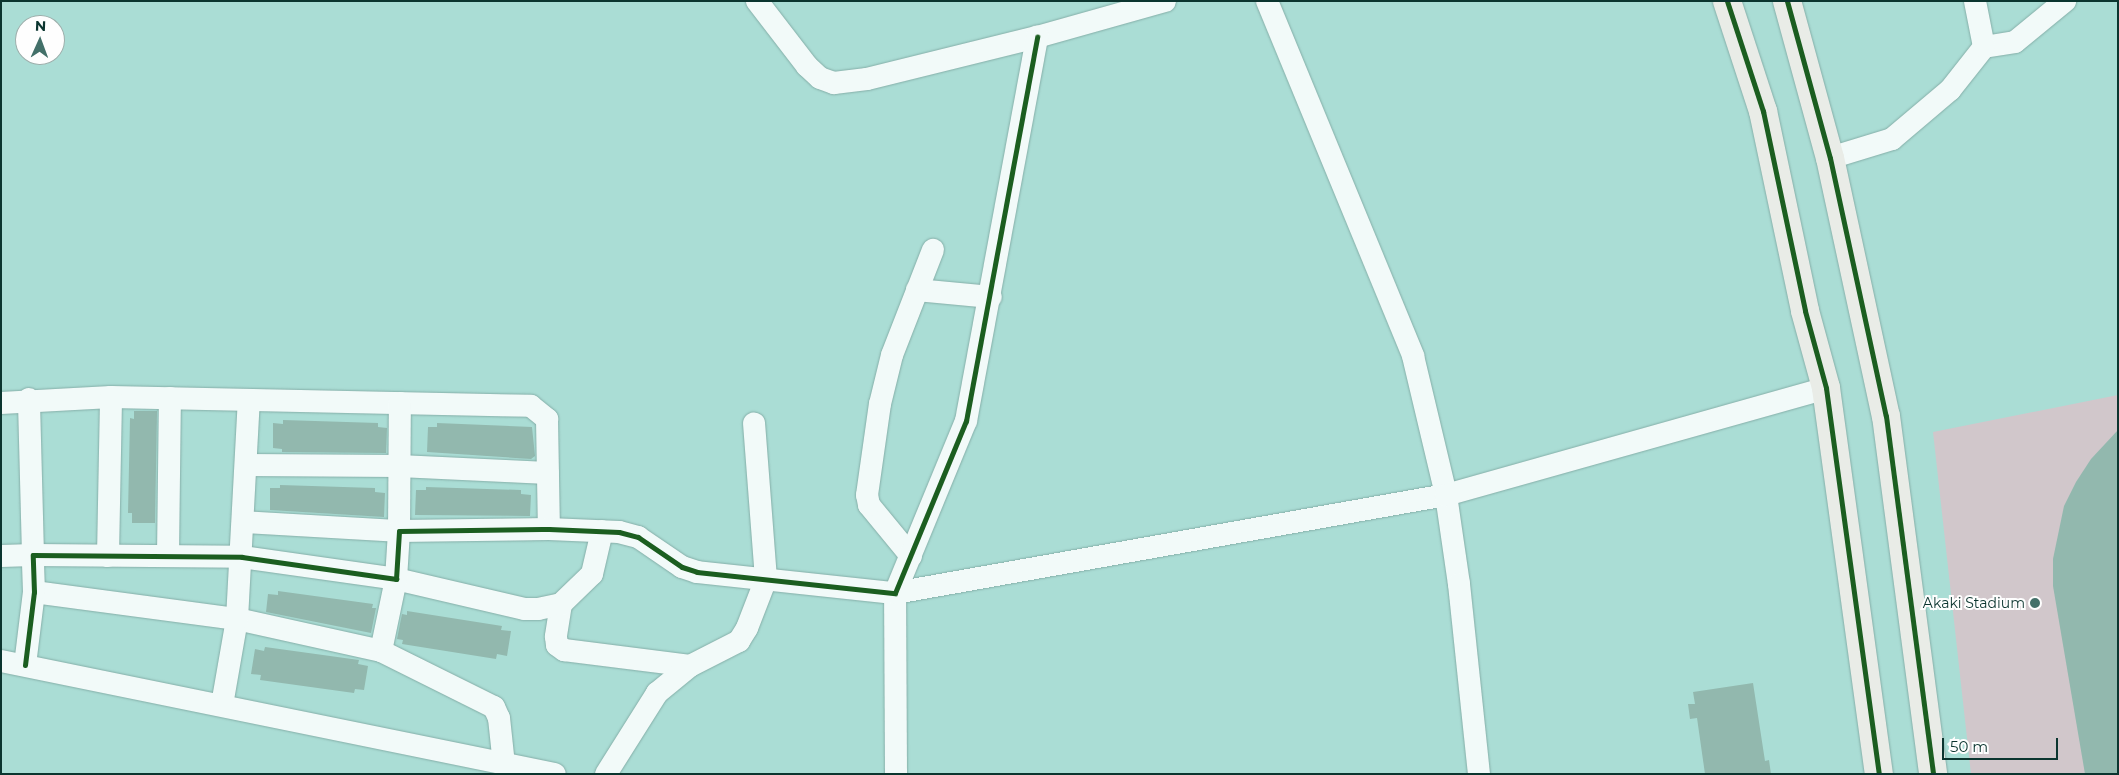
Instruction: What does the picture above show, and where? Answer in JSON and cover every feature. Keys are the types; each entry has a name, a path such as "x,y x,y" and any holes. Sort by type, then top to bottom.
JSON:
{"main road":[{"path":"1727,1 1763,111 1805,311 1826,388 1879,774"},
{"path":"1787,1 1830,158 1886,416 1933,774"}],"street":[{"path":"757,1 807,66 820,78 834,83 867,79 1037,37 1165,1"},
{"path":"1267,1 1404,328 1446,496 1459,584 1479,774"},
{"path":"1975,1 1984,47"},
{"path":"1830,158 1892,139 1950,90 1984,47 2014,42 2066,1"},
{"path":"896,774 895,593 966,422 991,296 1037,37"},
{"path":"911,556 869,505 867,495 880,404 892,355 933,250"},
{"path":"918,290 991,296"},
{"path":"244,522 399,531 549,529 602,531 638,537 690,570 895,593 1446,496 1826,388"},
{"path":"108,556 111,396"},
{"path":"1,403 29,399 111,396 531,406 547,419 549,529"},
{"path":"168,556 170,398"},
{"path":"25,665 34,592 29,399"},
{"path":"222,705 237,619 244,522 249,400"},
{"path":"381,651 396,579 399,531 400,403"},
{"path":"606,774 657,693 690,666 739,640 747,628 766,579 754,423"},
{"path":"246,465 399,466 548,473"},
{"path":"1,556 242,557 396,579 525,609 560,604 592,574 602,531"},
{"path":"34,592 237,619 381,651 494,707 499,718 504,765"},
{"path":"560,604 556,637 557,645 564,650 690,666"},
{"path":"1,661 555,774"}],"shaded area":[{"name":"Akaki Stadium","path":"2118,395 2118,774 1971,774 1933,432"}],"building":[{"path":"134,411 157,411 155,523 132,523 132,513 128,513 130,418 134,419"},
{"path":"283,420 378,423 378,427 387,428 386,453 282,452 282,449 273,448 273,423 283,424"},
{"path":"437,423 532,427 535,456 531,459 427,452 428,427 437,427"},
{"path":"2118,430 2118,774 2085,774 2053,586 2053,559 2064,506 2076,482 2091,459"},
{"path":"280,485 375,488 375,492 385,493 384,517 270,510 270,488 280,488"},
{"path":"426,487 521,490 521,494 531,495 530,516 415,515 416,490 426,490"},
{"path":"278,591 373,604 372,608 376,608 371,633 266,612 268,594 278,595"},
{"path":"407,611 502,626 501,630 511,631 507,656 497,654 496,659 402,644 403,640 397,639 402,614 407,615"},
{"path":"265,647 359,660 358,664 368,666 364,690 355,689 354,693 260,680 261,675 251,674 255,649 264,651"},
{"path":"1753,683 1765,761 1769,760 1771,774 1705,774 1697,718 1690,719 1688,704 1695,704 1693,692"}],"cycle path":[{"path":"1727,1 1763,111 1805,311 1826,388 1879,774"},
{"path":"1787,1 1830,158 1886,416 1933,774"},
{"path":"25,665 34,592 33,555 242,557 396,579 399,531 549,529 619,532 638,537 682,567 697,572 895,593 966,421 1037,37"}],"place":[{"name":"Akaki Stadium","path":"2035,603"}]}
